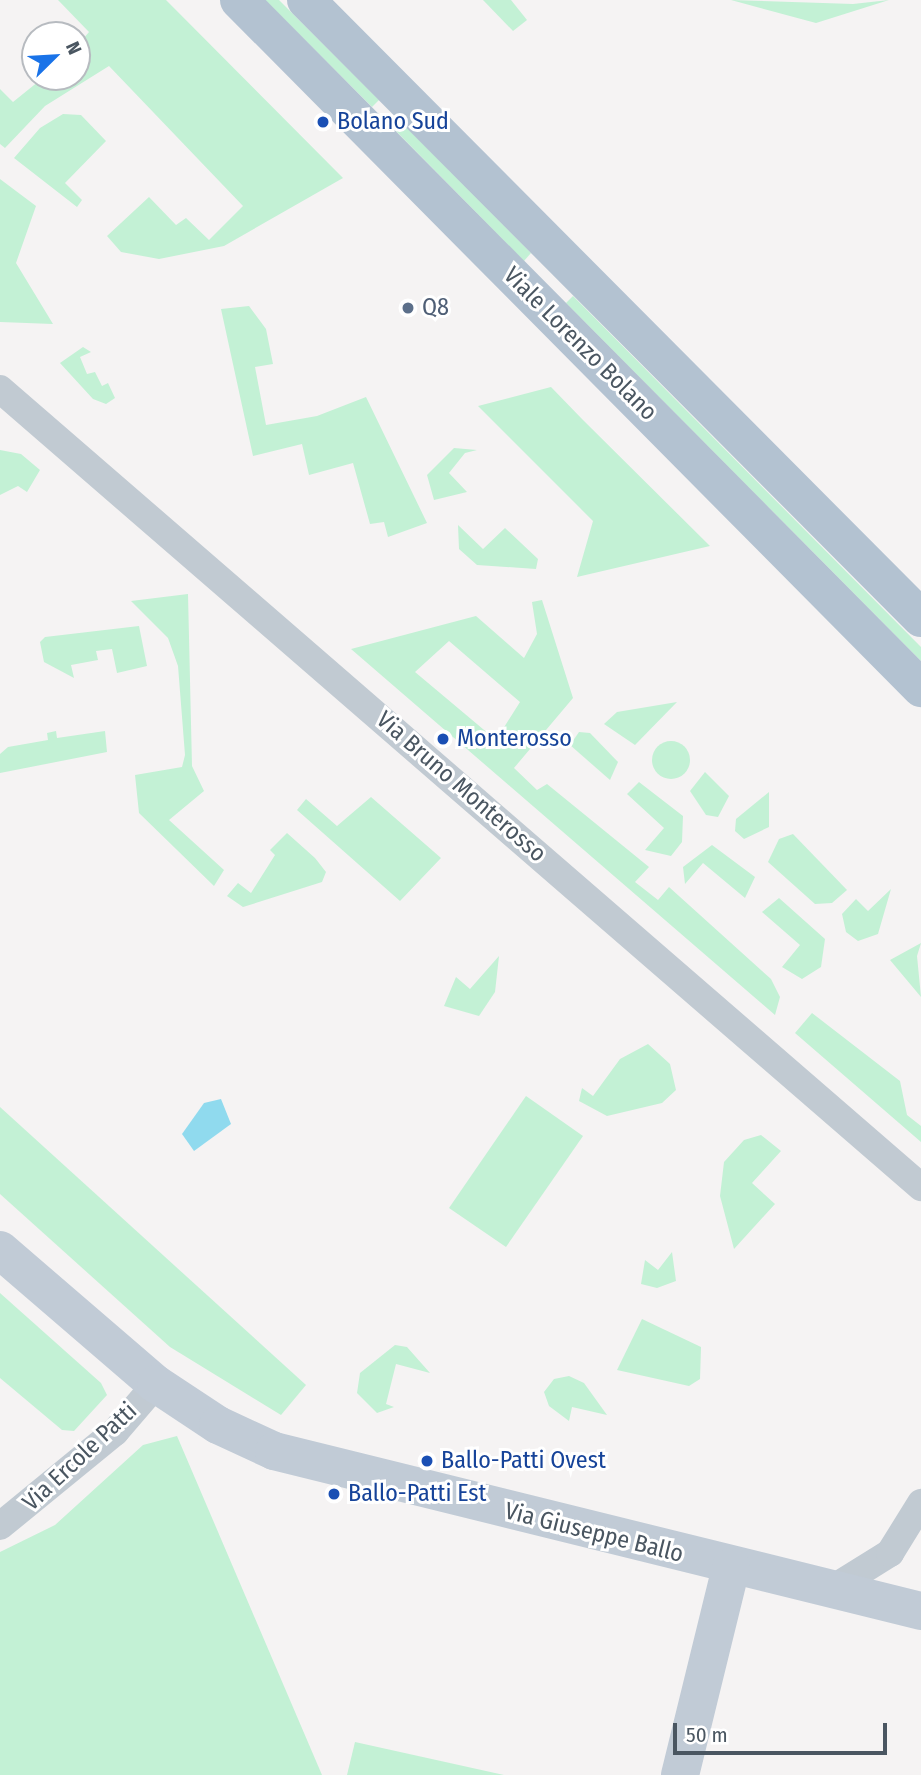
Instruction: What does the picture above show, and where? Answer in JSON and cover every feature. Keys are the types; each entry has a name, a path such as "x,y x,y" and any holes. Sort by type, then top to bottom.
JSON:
{"main road":[{"name":"Viale Lorenzo Bolano","path":"239,0 921,688"},
{"name":"Viale Lorenzo Bolano","path":"306,0 921,618"},
{"name":"Via Giuseppe Ballo","path":"0,1250 156,1384 218,1425 274,1451 730,1567 921,1611"},
{"path":"680,1775 730,1567"}],"street":[{"name":"Via Bruno Monterosso","path":"6,402 921,1187"},
{"name":"Via Ercole Patti","path":"0,1526 115,1432 156,1384"},
{"path":"829,1591 890,1553 921,1503"}],"green space":[{"path":"58,0 166,0 343,178 224,246 159,259 121,252 107,236 149,197 176,225 186,218 209,240 243,206 109,66 91,77 91,21 78,21"},
{"path":"265,0 279,0 379,100 372,107"},
{"path":"483,0 511,0 527,20 513,31"},
{"path":"731,0 853,4 889,0 816,23"},
{"path":"0,89 13,102 27,91 69,91 45,106 5,148 0,144"},
{"path":"63,114 81,115 106,141 65,183 82,200 77,207 14,158 40,128"},
{"path":"395,116 531,253 524,261 388,123"},
{"path":"0,179 36,206 16,263 53,324 0,322"},
{"path":"573,296 921,647 921,661 566,303"},
{"path":"249,306 266,329 273,364 255,367 266,425 317,416 366,397 427,523 388,537 384,522 370,524 353,463 309,475 302,444 253,456 221,309"},
{"path":"83,347 91,352 80,357 87,374 95,372 102,386 108,383 115,398 106,404 93,399 60,363"},
{"path":"551,387 710,546 577,577 593,521 478,406"},
{"path":"454,448 477,450 465,453 449,473 467,492 434,500 427,475"},
{"path":"0,450 21,454 40,470 27,492 18,486 0,495"},
{"path":"458,525 483,549 505,528 538,559 536,569 477,565 459,549"},
{"path":"188,594 192,766 204,791 169,820 224,870 214,886 139,813 135,775 182,767 185,755 178,666 168,638 131,601"},
{"path":"542,600 573,698 514,768 537,790 547,784 649,867 635,882 658,900 669,887 771,979 780,997 775,1015 351,649 476,616 524,658 537,634 532,602","holes":["449,641 520,702 496,740 415,672"]},
{"path":"139,626 147,666 117,673 112,649 96,651 98,660 71,665 74,678 44,662 40,642 45,637"},
{"path":"677,702 635,745 604,724 617,712"},
{"path":"56,731 57,738 105,731 107,752 0,773 0,754 8,747 48,740 47,733"},
{"path":"579,732 590,733 618,762 610,780 570,745"},
{"path":"671,741 685,746 690,760 685,774 671,779 657,774 652,760 657,746"},
{"path":"705,772 729,796 718,817 706,815 690,791"},
{"path":"639,782 683,816 682,842 671,856 645,850 664,828 627,794"},
{"path":"769,792 769,827 744,839 735,831 736,819"},
{"path":"371,797 441,858 400,901 297,810 306,799 337,826"},
{"path":"287,833 315,858 326,872 322,882 243,907 227,896 238,883 251,893 275,855 270,850"},
{"path":"793,834 847,890 832,903 815,904 768,862 779,839"},
{"path":"712,845 755,877 745,898 703,863 685,884 683,867"},
{"path":"891,889 878,934 858,941 846,932 842,914 856,899 868,911"},
{"path":"779,898 825,939 821,967 802,979 782,967 800,945 762,912"},
{"path":"921,943 917,956 921,997 890,960"},
{"path":"499,956 495,992 479,1016 444,1006 456,977 470,989"},
{"path":"812,1013 900,1081 907,1115 921,1126 921,1142 795,1033"},
{"path":"648,1044 670,1064 676,1090 662,1103 607,1116 579,1101 582,1088 593,1096 620,1059"},
{"path":"526,1096 583,1136 506,1247 449,1208"},
{"path":"0,1107 306,1385 281,1415 170,1347 0,1194"},
{"path":"761,1135 781,1151 752,1183 775,1204 734,1249 720,1196 724,1162 744,1140"},
{"path":"672,1252 676,1281 657,1288 641,1284 645,1260 658,1270"},
{"path":"0,1293 101,1383 107,1395 74,1431 62,1430 0,1378"},
{"path":"642,1319 701,1347 700,1379 689,1386 617,1370"},
{"path":"395,1345 407,1347 430,1373 396,1364 386,1404 394,1407 377,1413 357,1393 360,1373"},
{"path":"569,1376 584,1383 607,1415 572,1407 569,1421 549,1406 544,1392 554,1379"},
{"path":"177,1436 322,1775 0,1775 0,1552 55,1525 143,1445"},
{"path":"355,1742 504,1775 347,1775"}],"water":[{"path":"221,1099 231,1124 194,1151 182,1134 204,1103"}],"place":[{"name":"Bolano Sud","path":"323,122"},
{"name":"Q8","path":"408,308"},
{"name":"Monterosso","path":"443,739"},
{"name":"Ballo-Patti Ovest","path":"427,1461"},
{"name":"Ballo-Patti Est","path":"334,1494"}]}
